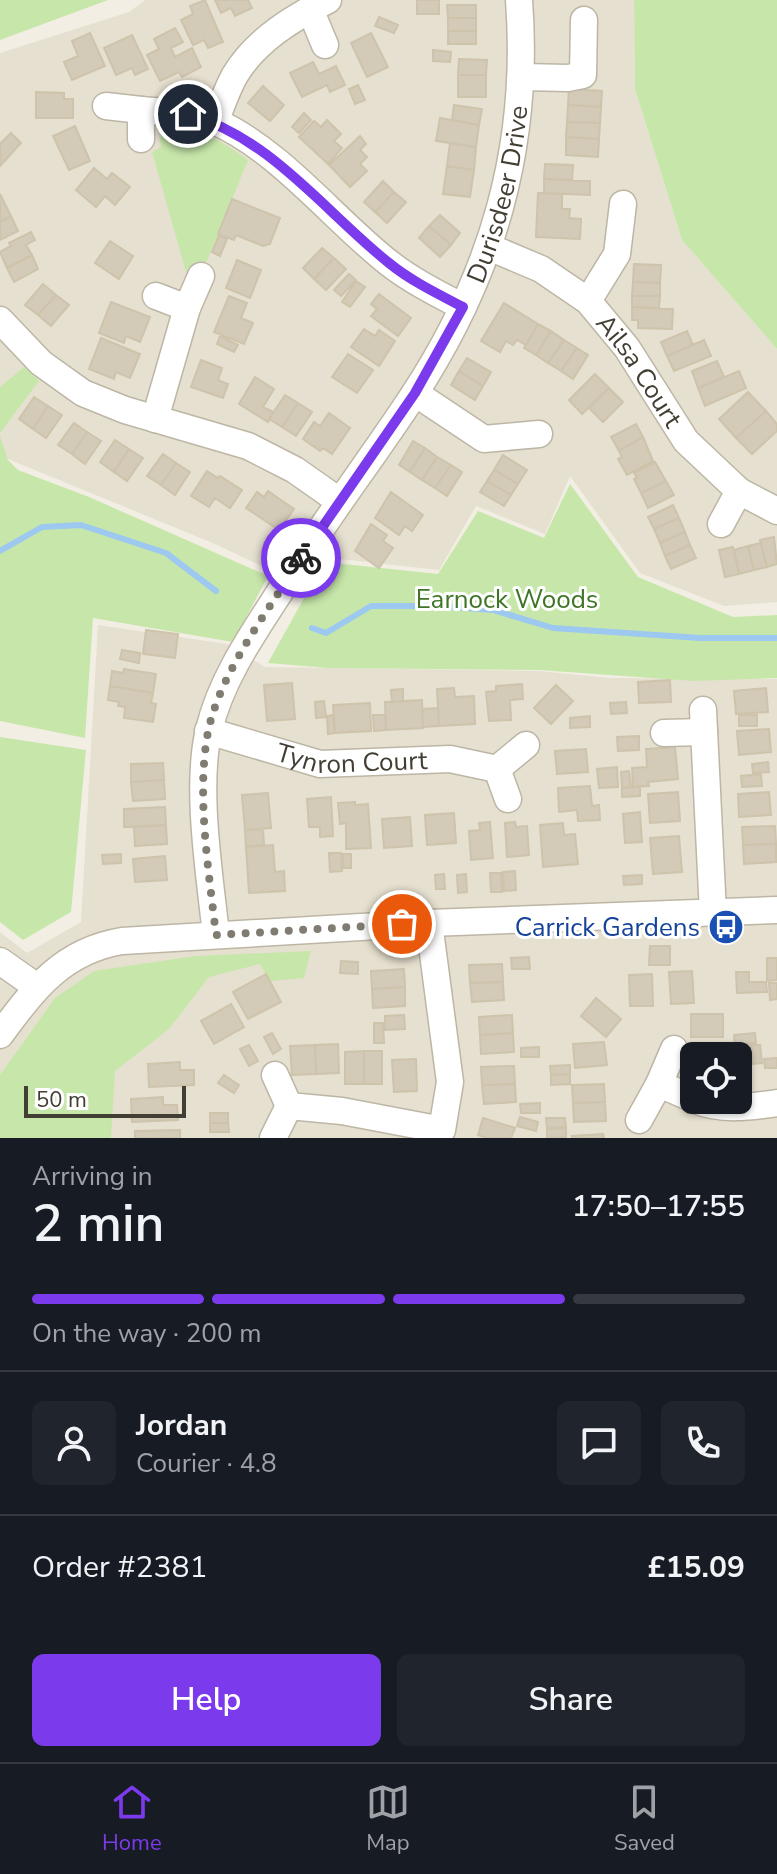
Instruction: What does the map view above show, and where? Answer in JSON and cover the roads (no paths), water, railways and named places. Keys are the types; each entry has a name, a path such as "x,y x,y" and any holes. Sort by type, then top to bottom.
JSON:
{"street":[{"name":"Durisdeer Drive","path":"216,935 203,786 208,731 227,682 247,645 339,501 415,393 463,307 489,247 503,206 522,77 519,0"},
{"path":"215,122 235,75 257,47 319,5 325,45"},
{"path":"522,77 568,78 583,75 584,20"},
{"path":"106,106 188,114 215,122 262,150 389,263 463,307"},
{"path":"141,110 141,139"},
{"path":"588,301 617,254 623,204"},
{"name":"Ailsa Court","path":"489,247 541,269 588,301 627,348 686,441 739,491 777,511"},
{"path":"155,419 187,308 201,276"},
{"path":"156,296 187,308"},
{"path":"0,320 41,363 83,393 125,410 248,446 295,470 339,501"},
{"path":"415,393 484,439 539,434"},
{"path":"721,524 739,491"},
{"path":"664,733 704,721 713,913"},
{"name":"Tynron Court","path":"208,731 320,764 450,759 497,769"},
{"path":"508,799 497,769 526,745"},
{"path":"0,1035 37,987 77,954 100,945 429,923 777,910"},
{"path":"289,1106 342,1111 441,1134 450,1082 429,923"},
{"path":"0,961 37,987"},
{"path":"639,1120 674,1049"},
{"path":"275,1075 289,1106"},
{"path":"659,1084 680,1093"},
{"path":"752,1106 777,1103"},
{"path":"273,1138 289,1106"}],"waterway":[{"path":"0,551 42,527 81,525 166,553 216,591"},
{"path":"312,628 326,633 371,606 437,606 493,610 553,628 700,638 777,638"}],"place":[{"name":"Carrick Gardens","path":"726,927"}],"park label":[{"name":"Earnock Woods","path":"507,599"}]}
